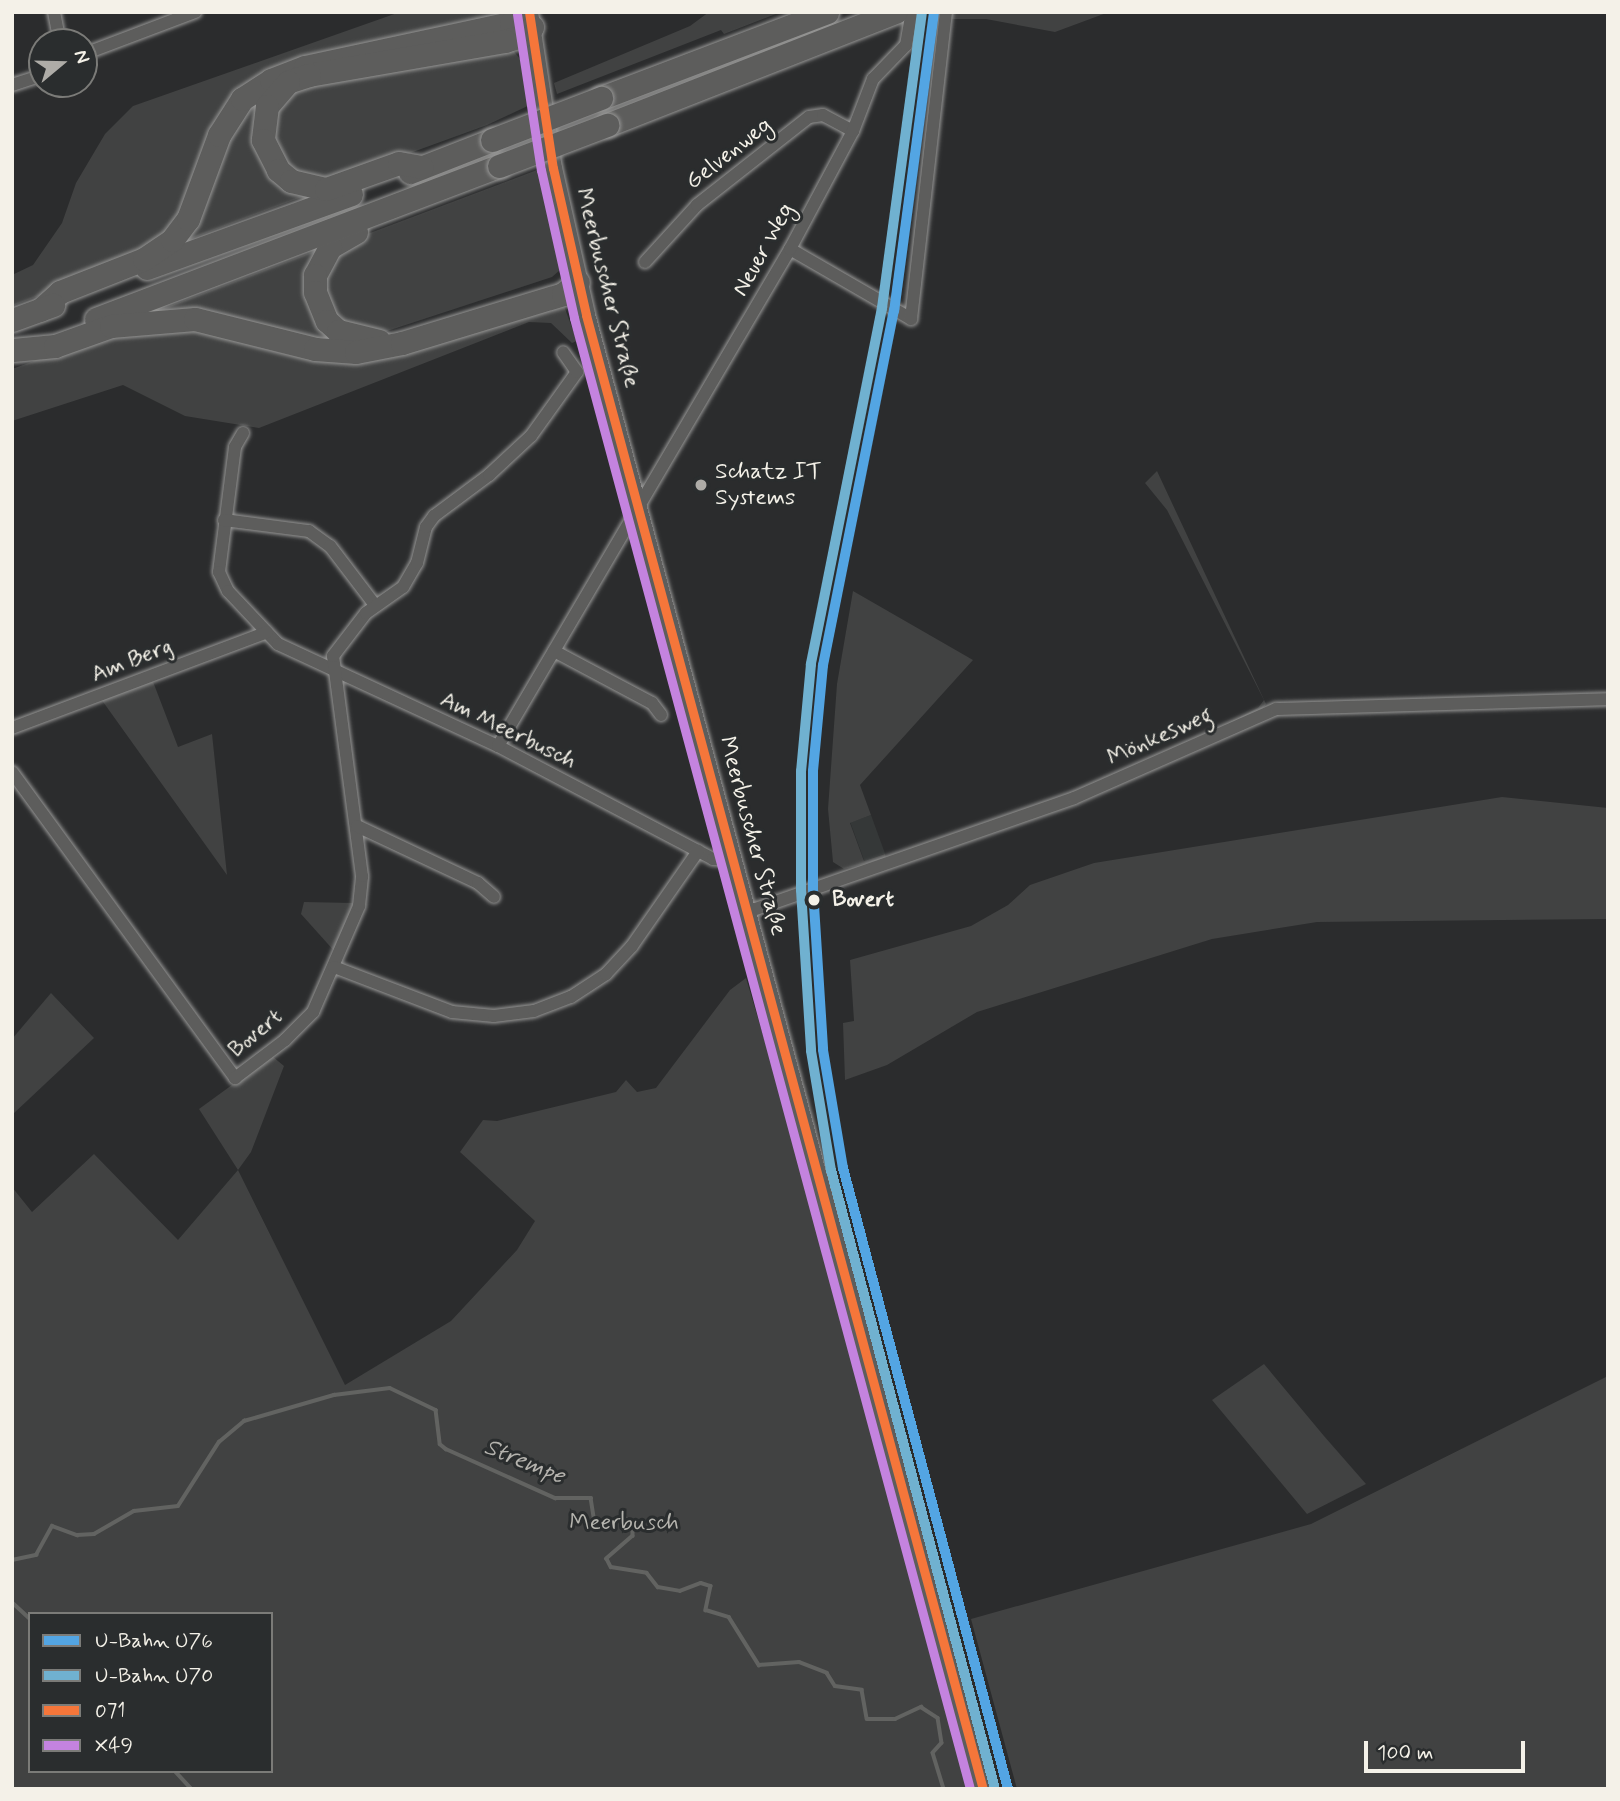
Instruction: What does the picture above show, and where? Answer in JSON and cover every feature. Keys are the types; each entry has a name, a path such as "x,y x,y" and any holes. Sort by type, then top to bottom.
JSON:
{"highway":[{"path":"12,320 827,12"},
{"path":"13,350 607,125 888,15"},
{"path":"422,167 398,163 326,189 291,181 278,170 262,140 267,106 288,82 309,75 505,41 522,36 530,20"},
{"path":"40,310 60,292 144,259 172,240 188,219 219,135 242,99 271,80 305,67 530,20"},
{"path":"422,195 410,209 330,247 320,262 315,275 317,304 338,331 363,340 395,338 559,281 578,282"},
{"path":"13,350 55,346 111,327 195,318 315,349 356,352 402,343 563,294 578,282"}],"main road":[{"name":"Meerbuscher Straße","path":"530,20 554,167 578,282 983,1789"}],"street":[{"path":"98,49 195,12"},
{"name":"Neuer Weg","path":"498,746 790,249 853,131 877,73 906,46 912,12"},
{"path":"790,249 911,319 946,12"},
{"path":"12,95 16,84"},
{"name":"Gelvenweg","path":"645,262 697,205 809,117 822,115 853,131"},
{"name":"Bovert","path":"12,772 235,1078 285,1040 313,1012 359,906 362,876 357,826 333,656 375,606 403,587 412,574 426,527 434,516 489,475 531,436 577,372 563,352"},
{"name":"Am Meerbusch","path":"243,433 235,447 218,563 221,579 278,644 498,746 698,851 720,861 733,860"},
{"path":"224,520 309,531 330,546 375,606"},
{"name":"Am Berg","path":"12,728 267,632"},
{"path":"554,651 652,703 661,715"},
{"name":"Mönkesweg","path":"747,912 1074,798 1276,709 1608,699"},
{"path":"357,826 478,883 494,897"},
{"path":"334,967 452,1012 494,1016 534,1011 571,997 606,974 632,946 698,851"}],"shaded area":[{"path":"871,815 885,854 864,861 850,823"}],"green space":[{"path":"400,12 508,12 272,69 169,233 120,265 12,306 12,275 33,265 62,223 76,183 105,134 133,106"},
{"path":"709,12 781,12 724,34 721,30 557,94 554,83 690,26"},
{"path":"1109,12 1055,32 986,19 952,19 951,13"},
{"path":"511,48 526,66 532,104 487,125 344,177 310,180 284,165 271,137 275,106 292,89"},
{"path":"262,89 259,142 315,192 169,247 217,150"},
{"path":"545,167 563,257 560,270 552,277 381,333 345,327 323,297 327,263 354,239"},
{"path":"323,248 310,294 368,346 146,315"},
{"path":"564,306 577,341 572,343 551,323 529,322 259,428 185,416 123,385 12,421 12,369 112,333 193,326 308,354"},
{"path":"1157,471 1266,704 1261,711 1162,757 1258,708 1264,700 1167,510 1145,483"},
{"path":"853,591 973,660 860,785 871,815 850,823 864,861 885,854 886,858 844,869 833,862 828,809 837,684"},
{"path":"152,679 178,747 212,734 227,875 101,699"},
{"path":"1502,797 1608,808 1608,919 1317,922 1212,939 977,1012 887,1065 845,1080 843,1023 854,1021 850,960 971,926 1008,905 1030,885 1094,863"},
{"path":"304,902 353,903 336,953 301,914"},
{"name":"Meerbusch","path":"746,978 799,1156 971,1789 12,1789 12,1187 32,1212 94,1154 178,1240 238,1170 345,1385 451,1321 517,1250 535,1221 460,1152 483,1120 497,1121 616,1092 626,1080 637,1092 656,1088 730,990"},
{"path":"51,993 94,1038 12,1115 12,1039"},
{"path":"272,1056 284,1066 251,1152 238,1170 199,1109"},
{"path":"1264,1364 1366,1484 1307,1514 1212,1400"},
{"path":"1608,1376 1608,1789 1017,1789 971,1619 1311,1524"}],"waterway":[{"name":"Strempe","path":"12,1560 36,1555 52,1526 77,1535 94,1534 134,1511 178,1506 219,1442 244,1421 334,1395 390,1388 436,1410 440,1444 446,1449 555,1498 591,1498 594,1518 601,1522 625,1518 633,1523 633,1536 607,1559 611,1567 647,1573 658,1587 680,1591 701,1583 711,1586 706,1610 729,1617 759,1665 799,1662 827,1673 835,1686 862,1690 867,1719 895,1719 921,1707 938,1718 942,1743 933,1753 944,1789"},
{"path":"12,1602 28,1617"},
{"path":"177,1773 192,1789"}],"metro line":[{"name":"U70","path":"922,12 882,308 811,664 801,771 801,890 811,1051 831,1170 995,1789"},
{"name":"U76","path":"934,12 894,310 823,665 813,771 813,889 823,1050 843,1168 1008,1789"}],"transit line":[{"name":"071","path":"529,12 553,168 586,315 983,1789"},
{"name":"X49","path":"517,14 541,170 574,318 970,1789"}],"place":[{"name":"Schatz IT Systems","path":"701,485"},
{"name":"Bovert","path":"814,900"}]}
